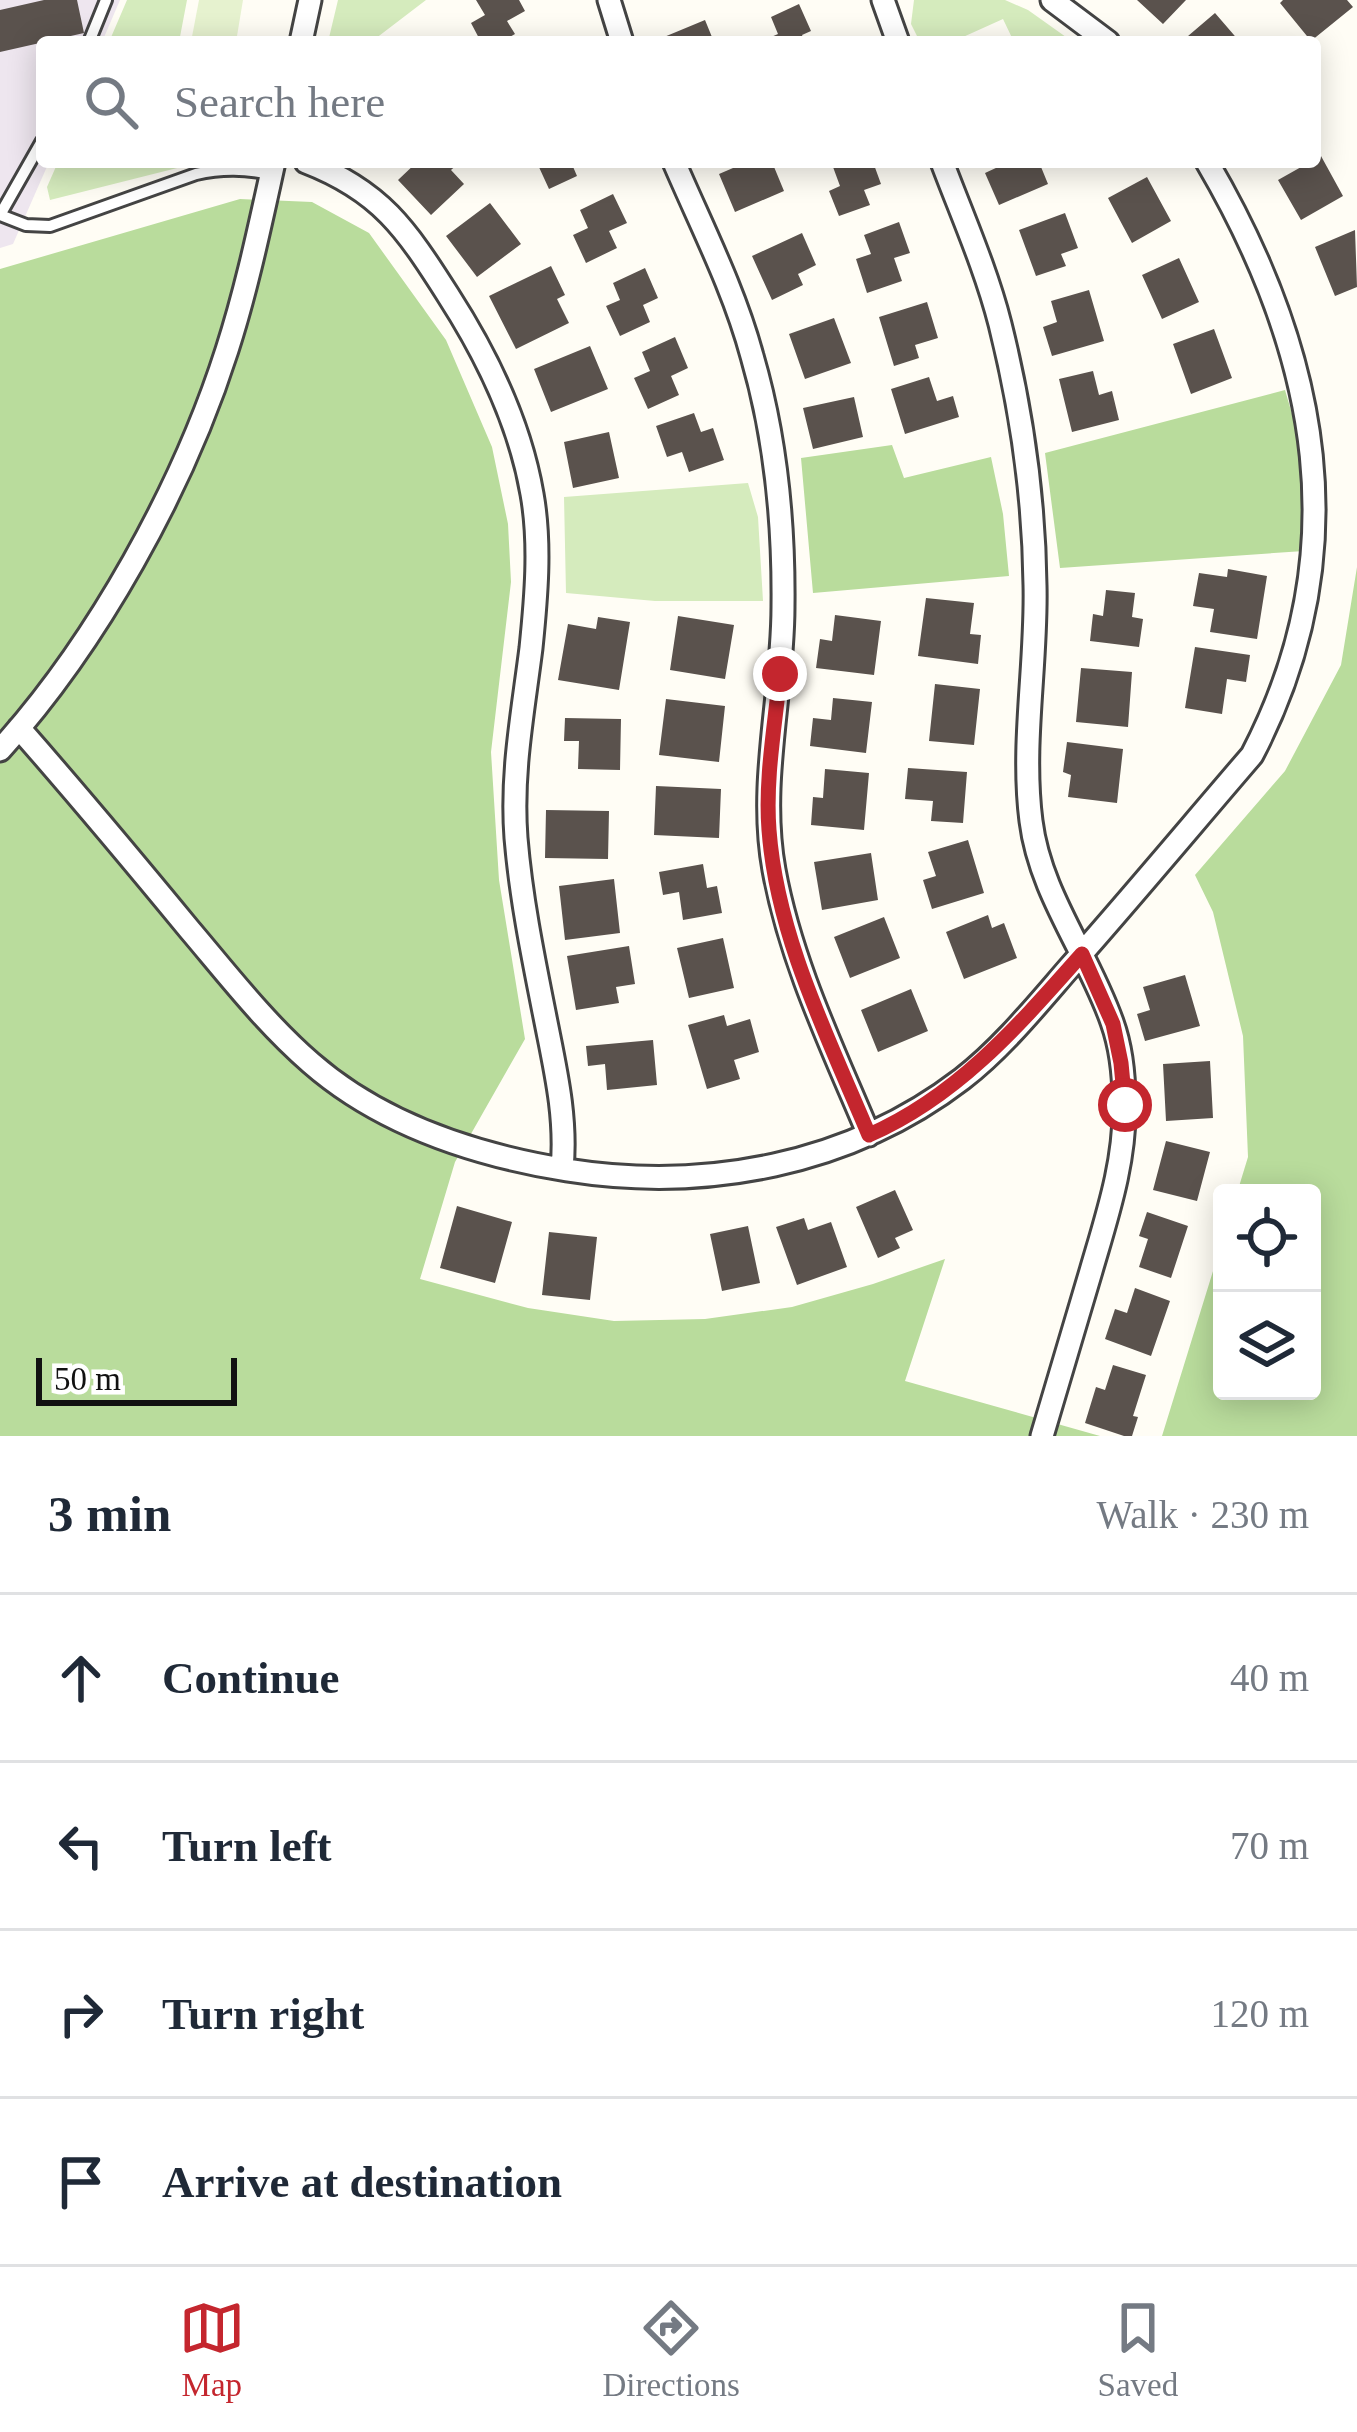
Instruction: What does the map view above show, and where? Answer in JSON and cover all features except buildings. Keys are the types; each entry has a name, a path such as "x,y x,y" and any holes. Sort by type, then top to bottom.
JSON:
{"street":[{"path":"302,36 310,0"},
{"path":"609,0 620,36"},
{"path":"883,0 896,36"},
{"path":"1052,0 1100,36"},
{"path":"0,750 88,632 167,497 226,355 273,168"},
{"path":"319,168 363,189 421,252 468,326 502,396 532,495 534,607 517,752 516,832 528,933 565,1124 562,1169"},
{"path":"677,168 752,352 778,475 783,548 782,634 770,779 774,868 802,975 869,1135"},
{"path":"944,168 993,299 1013,384 1033,530 1031,823 1058,908 1113,1024 1125,1105 1114,1193 1042,1436"},
{"path":"19,728 263,1017 312,1064 393,1118 442,1139 562,1169 643,1178 745,1171 834,1149 869,1135 965,1077 1082,954 1275,724 1314,637 1331,553 1328,451 1293,330 1211,168"}],"lane":[{"path":"91,36 106,0"},
{"path":"36,152 0,215 26,225 50,226 196,174 273,168"}],"shaded area":[{"path":"0,0 120,0 105,36 36,36 36,168 46,168 13,244 0,248"}],"green space":[{"path":"127,0 187,0 180,36 112,36"},
{"path":"199,0 243,0 237,36 192,36"},
{"path":"338,0 426,0 379,36 329,36"},
{"path":"914,0 1005,0 1065,36 1011,36 1003,19 965,36 917,36 911,24"},
{"path":"55,168 177,168 50,200 47,187"},
{"path":"240,199 312,202 369,233 446,340 492,447 508,524 511,582 491,752 499,880 525,1039 455,1162 420,1279 528,1308 614,1321 705,1319 792,1307 945,1259 905,1381 1100,1436 0,1436 0,269"},
{"path":"1285,390 1304,455 1304,551 1060,568 1045,453"},
{"path":"892,445 904,478 991,457 1009,576 813,593 801,458"},
{"path":"748,483 758,517 763,601 655,601 566,593 564,497"},
{"path":"1357,567 1357,1436 1162,1436 1213,1271 1213,1400 1321,1400 1321,1184 1240,1184 1248,1157 1243,1036 1213,912 1195,875 1285,771 1341,665"}],"route":[{"path":"780,674 770,779 774,868 802,975 869,1135 965,1077 1082,954 1113,1024 1125,1105"}]}
